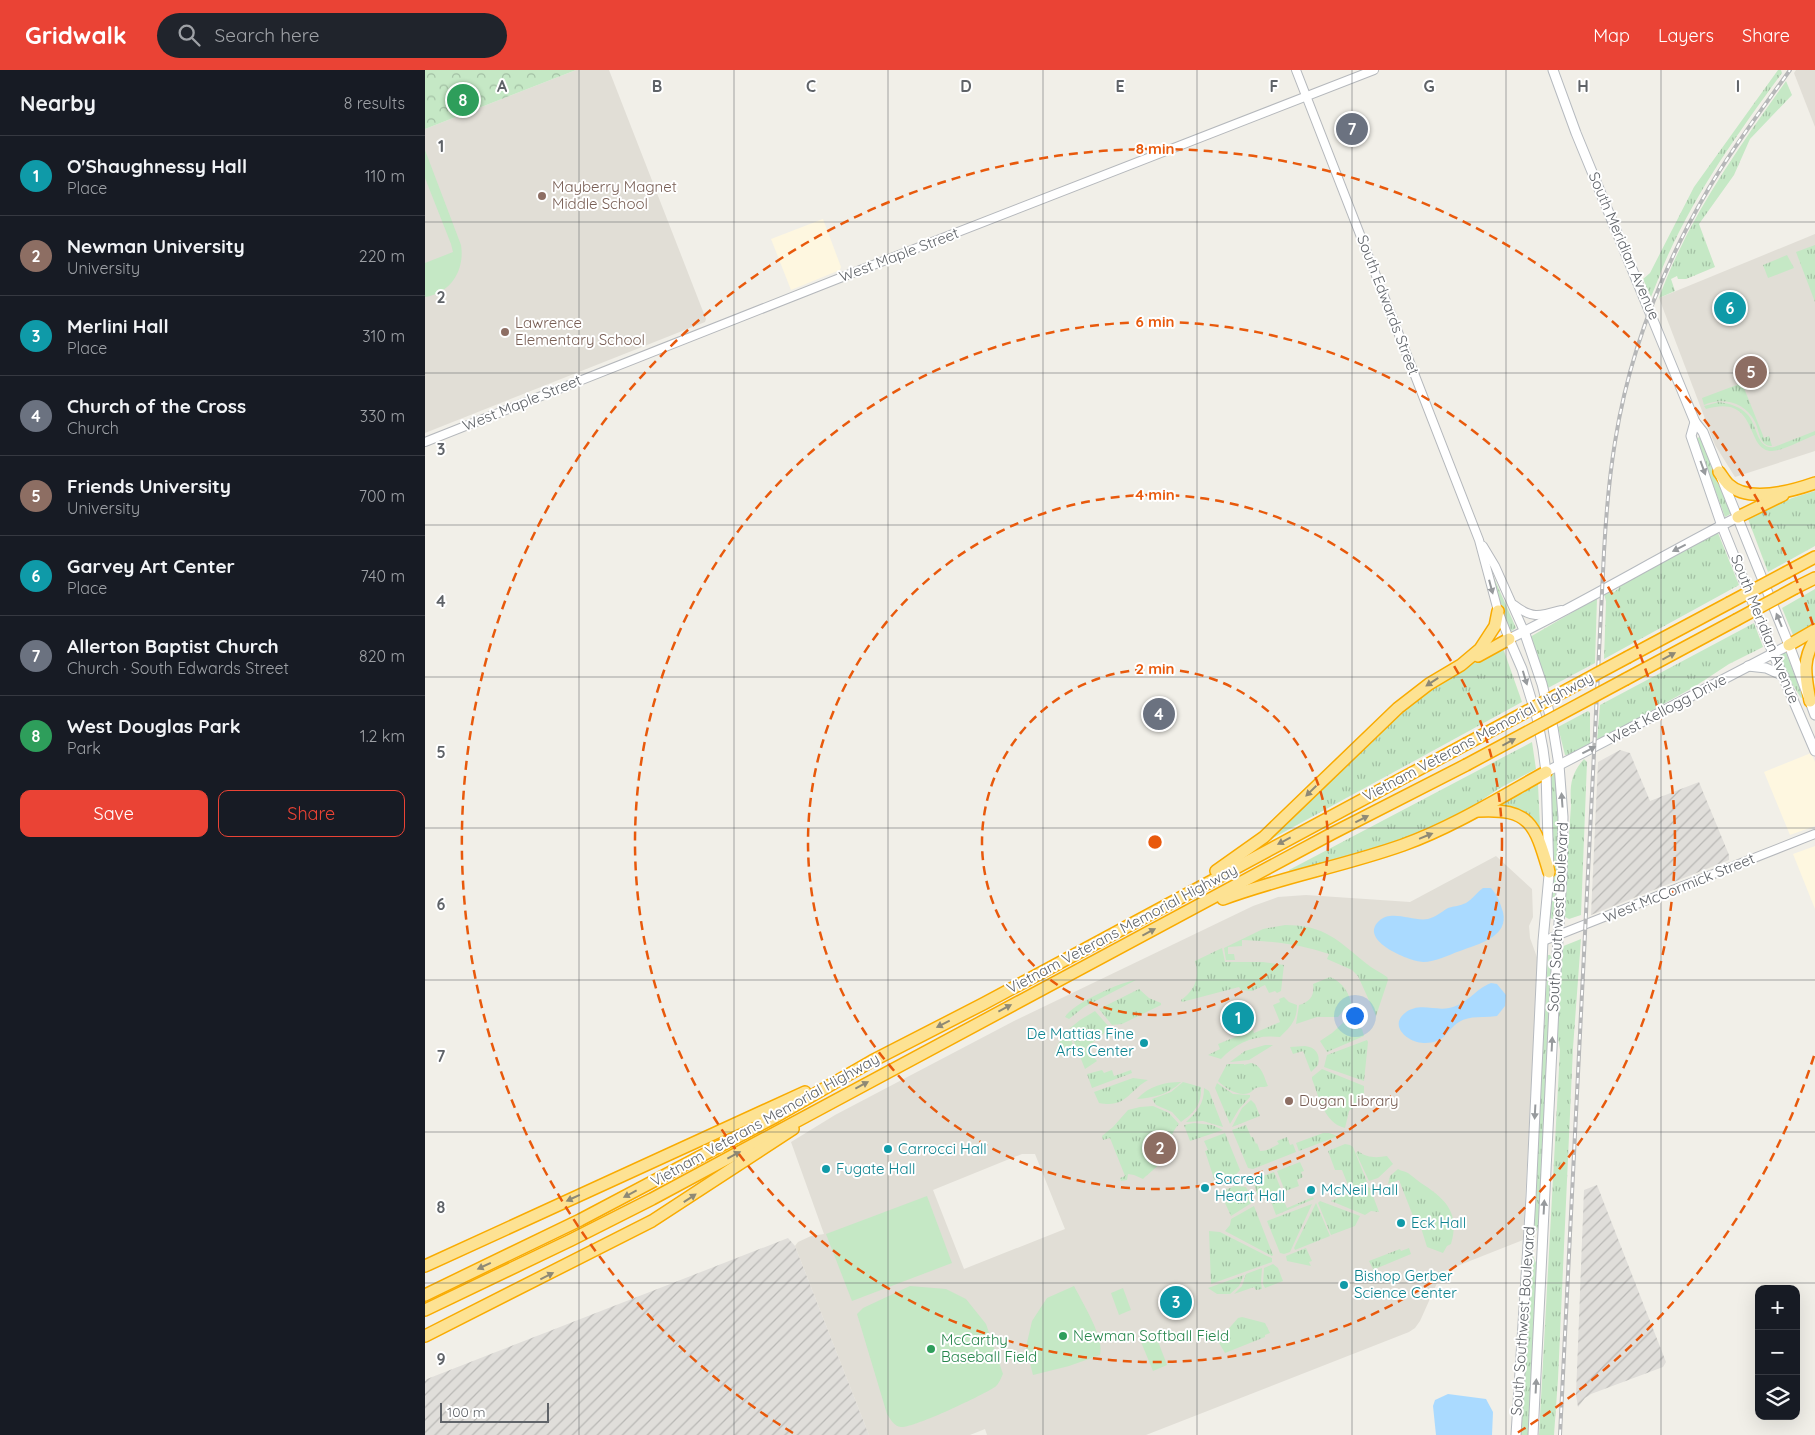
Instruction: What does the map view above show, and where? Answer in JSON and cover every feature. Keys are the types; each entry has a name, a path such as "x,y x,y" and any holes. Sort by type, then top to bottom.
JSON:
{"highway":[{"path":"1719,472 1728,484 1746,494 1791,491"},
{"path":"1738,518 1791,491 1815,483"},
{"name":"Vietnam Veterans Memorial Highway","path":"425,1295 580,1220 775,1117 872,1061 1815,558"},
{"name":"Vietnam Veterans Memorial Highway","path":"425,1310 579,1236 1815,578"},
{"path":"1461,665 1480,649 1487,640 1495,626 1498,611"},
{"path":"1789,645 1815,630"},
{"path":"1156,911 1252,847 1397,708 1429,684 1509,639"},
{"path":"1810,702 1804,670 1807,655 1815,639"},
{"path":"1180,916 1275,881 1402,845 1433,834 1546,772"},
{"path":"1476,811 1498,810 1511,812 1528,822 1535,831 1549,872"},
{"path":"425,1266 872,1061"},
{"path":"425,1336 652,1221 789,1133 819,1109"}],"main road":[{"name":"South Meridian Avenue","path":"1553,70 1576,133 1695,422 1703,432 1738,518 1815,715"},
{"name":"South Meridian Avenue","path":"1695,422 1691,436 1723,526 1773,653 1815,751"},
{"path":"1509,639 1570,608 1666,554 1738,518"},
{"name":"South Southwest Boulevard","path":"1525,631 1542,684 1553,728 1559,765 1563,847 1533,1435"},
{"name":"South Southwest Boulevard","path":"1509,639 1522,669 1537,718 1546,772 1549,872 1543,941 1531,1197 1516,1435"},
{"name":"West Kellogg Drive","path":"1546,772 1789,645"},
{"path":"1748,666 1766,668 1783,676"}],"street":[{"name":"South Edwards Street","path":"1296,70 1479,540"},
{"name":"West Maple Street","path":"425,442 1374,70"},
{"name":"South Southwest Boulevard","path":"1479,540 1495,566 1525,631"},
{"name":"South Southwest Boulevard","path":"1479,540 1498,611 1509,639"},
{"path":"1512,603 1535,616 1570,608"},
{"name":"West McCormick Street","path":"1543,941 1815,834"}],"shaded area":[{"name":"Mayberry Magnet Middle School","path":"576,70 609,70 706,319 705,322 425,433 425,129"},
{"path":"1796,70 1815,70 1815,127 1794,73"},
{"path":"823,219 841,267 840,270 791,290 771,239"},
{"path":"1815,234 1815,451 1735,477 1715,445 1659,298"},
{"path":"1620,750 1630,753 1650,801 1699,782 1729,855 1729,860 1591,915 1598,762"},
{"path":"1811,753 1815,762 1815,826 1790,835 1764,772"},
{"path":"1815,846 1815,909 1793,854"},
{"path":"1496,856 1532,889 1533,917 1529,926 1530,938 1538,960 1523,1240 1442,1272 1420,1321 1409,1332 1146,1435 987,1435 985,1429 970,1435 869,1435 795,1246 798,1242 811,1236 824,1234 791,1142 835,1115 1014,1021 1253,906 1278,897 1306,895 1410,902","holes":["1022,1154 1035,1154 1065,1229 964,1269 933,1190"]},
{"path":"1597,1185 1666,1362 1663,1367 1591,1394 1578,1407 1576,1395 1584,1190"},
{"path":"788,1238 795,1246 869,1435 425,1435 425,1381 427,1379"}],"green space":[{"path":"425,70 576,70 425,129"},
{"path":"1778,70 1781,70 1782,73 1735,138 1706,183 1668,255 1651,297 1643,279 1650,273 1694,187"},
{"path":"1786,81 1792,95 1750,139 1734,175 1699,224 1715,267 1686,279 1678,279 1677,276 1671,279 1675,291 1659,298 1684,240 1699,212 1732,159"},
{"path":"425,150 461,245 462,254 458,271 449,285 434,295 425,297 425,263 453,252 425,178"},
{"path":"1815,245 1815,302 1796,252"},
{"path":"1787,255 1794,268 1768,278 1763,265"},
{"path":"1742,383 1764,438 1769,436 1772,446 1762,441 1751,415 1739,406 1719,401 1704,405 1702,398"},
{"path":"1719,402 1742,409 1751,419 1761,441 1768,447 1774,447 1815,431 1815,435 1777,450 1763,449 1757,442 1743,415 1735,409 1723,406 1706,409 1704,406"},
{"path":"1700,437 1732,513 1725,517 1697,441 1697,438"},
{"path":"1815,491 1815,546 1768,572 1748,519 1792,498"},
{"path":"1718,533 1739,585 1604,659 1606,601 1604,594 1610,590 1614,592 1619,588 1618,585"},
{"path":"1487,562 1516,628 1510,632"},
{"path":"1815,589 1815,623 1793,635 1782,608"},
{"path":"1597,598 1595,663 1548,688 1530,637"},
{"path":"1754,623 1763,647 1729,664 1694,687 1597,741 1600,705"},
{"path":"1503,648 1522,702 1266,842 1404,709 1443,680 1477,660"},
{"path":"1785,650 1803,697 1801,698 1791,682 1779,654"},
{"path":"1588,711 1590,713 1590,744 1565,755 1558,727"},
{"path":"1532,742 1536,769 1500,788 1453,819 1405,840 1290,872 1289,870"},
{"path":"1584,759 1587,762 1581,915 1569,919 1563,916 1571,787 1573,776"},
{"path":"1555,773 1558,791 1560,841 1553,919 1550,918 1551,824 1549,777"},
{"path":"1537,783 1540,827 1520,810 1501,805 1500,802"},
{"path":"1285,925 1311,928 1331,936 1369,966 1387,977 1388,980 1376,1016 1358,976 1352,970 1327,959 1329,954 1286,944 1242,940 1242,946 1228,947 1228,954 1234,954 1235,960 1226,960 1224,948 1263,929"},
{"path":"1581,939 1573,1048 1554,1435 1539,1435 1560,1050 1557,1032 1561,947"},
{"path":"1222,948 1225,962 1263,962 1284,965 1281,991 1269,993 1265,985 1252,991 1241,990 1239,987 1182,1002 1181,1000 1190,992 1195,983 1197,973 1195,961"},
{"path":"1548,955 1552,958 1539,1225 1536,1232 1533,1225"},
{"path":"1330,977 1339,982 1345,989 1352,1007 1343,1011 1338,1017 1317,1017 1296,1024 1299,1005 1311,998 1313,984"},
{"path":"1136,980 1084,1007 1069,1019 1065,1017 1077,1006 1097,994"},
{"path":"1139,989 1149,998 1161,1003 1161,1005 1122,1024 1112,1025 1099,1009"},
{"path":"1284,997 1289,1002 1297,1005 1297,1011 1292,1023 1280,1037 1271,1036 1247,1040 1233,1048 1221,1059 1208,1055 1220,1049 1218,1044 1253,1030 1254,1033 1280,1022 1273,1005 1280,1002 1279,999"},
{"path":"1095,1011 1110,1028 1086,1048 1097,1061 1085,1069 1069,1029"},
{"path":"1345,1021 1353,1024 1354,1027 1362,1029 1364,1036 1327,1052 1320,1041"},
{"path":"1068,1031 1075,1050 1059,1056 1054,1055 1058,1044"},
{"path":"1367,1040 1364,1081 1324,1067 1327,1055"},
{"path":"1265,1045 1273,1045 1249,1060 1230,1062 1245,1051"},
{"path":"1305,1046 1314,1050 1319,1058 1318,1065 1311,1072 1303,1051 1293,1054 1290,1047"},
{"path":"1251,1063 1258,1066 1268,1086 1257,1087 1249,1093 1241,1094 1228,1089 1218,1081 1227,1064 1244,1065"},
{"path":"1322,1069 1364,1086 1364,1097 1349,1111 1345,1128 1332,1121 1320,1101 1312,1077"},
{"path":"1102,1070 1104,1073 1112,1070 1114,1076 1131,1070 1132,1073 1092,1088 1087,1074"},
{"path":"1133,1078 1148,1080 1121,1101 1108,1104 1099,1103 1094,1092"},
{"path":"1181,1082 1161,1095 1137,1099 1157,1086"},
{"path":"1183,1082 1201,1087 1201,1093 1196,1108 1181,1122 1172,1112 1156,1105 1152,1099 1171,1092"},
{"path":"1217,1083 1233,1094 1250,1095 1230,1124 1215,1088"},
{"path":"1204,1088 1209,1091 1223,1127 1203,1121 1186,1122 1199,1107 1203,1099"},
{"path":"1251,1100 1255,1104 1260,1116 1232,1127 1242,1108"},
{"path":"1153,1106 1169,1113 1179,1124 1172,1135 1165,1156 1158,1165 1143,1179 1128,1174 1127,1180 1121,1181 1120,1178 1125,1176 1110,1138 1103,1140 1102,1136 1128,1110"},
{"path":"1194,1123 1212,1125 1223,1130 1190,1141 1184,1125"},
{"path":"1246,1125 1260,1151 1268,1150 1279,1144 1277,1141 1287,1137 1290,1145 1293,1144 1296,1152 1253,1169 1248,1168 1232,1130"},
{"path":"1225,1133 1240,1170 1232,1179 1216,1185 1205,1151 1208,1150 1204,1141"},
{"path":"1323,1133 1338,1136 1299,1151 1296,1143"},
{"path":"1345,1144 1353,1147 1367,1182 1350,1190 1342,1170 1335,1170 1328,1151"},
{"path":"1358,1151 1372,1157 1387,1156 1393,1164 1378,1178 1369,1181 1356,1153"},
{"path":"1300,1162 1304,1171 1301,1172 1303,1177 1297,1180 1299,1186 1285,1191 1277,1171"},
{"path":"1398,1169 1408,1173 1439,1196 1449,1209 1454,1225 1453,1234 1451,1244 1447,1246 1443,1253 1427,1247 1417,1215 1413,1216 1399,1180 1388,1184 1390,1176"},
{"path":"1274,1172 1281,1189 1259,1199 1254,1179"},
{"path":"1235,1186 1246,1187 1253,1202 1231,1216 1220,1192"},
{"path":"1366,1186 1370,1188 1379,1212 1371,1211 1365,1215 1331,1201"},
{"path":"1280,1192 1287,1208 1313,1197 1314,1199 1276,1215 1269,1196"},
{"path":"927,1196 952,1263 852,1301 826,1234"},
{"path":"1320,1201 1360,1216 1355,1226 1331,1235 1318,1203"},
{"path":"1316,1203 1330,1236 1295,1250 1294,1248"},
{"path":"1312,1204 1290,1252 1280,1253 1267,1221"},
{"path":"1254,1206 1272,1256 1225,1231 1230,1225 1231,1219"},
{"path":"1209,1231 1220,1232 1272,1258 1272,1262 1211,1284"},
{"path":"1306,1248 1312,1261 1309,1262 1311,1266 1287,1261 1286,1256"},
{"path":"1409,1248 1411,1254 1375,1269 1373,1269 1369,1261 1400,1249 1401,1251"},
{"path":"1533,1256 1537,1265 1528,1435 1519,1435"},
{"path":"1273,1264 1278,1268 1283,1281 1265,1288 1263,1284 1264,1268"},
{"path":"1262,1268 1262,1289 1256,1290 1254,1287 1234,1294 1242,1286 1246,1274"},
{"path":"1244,1275 1239,1286 1230,1294 1217,1294 1208,1288"},
{"name":"McCarthy Baseball Field","path":"910,1286 946,1289 966,1299 986,1324 1003,1374 995,1387 977,1397 933,1417 901,1427 895,1424 887,1414 857,1314 863,1308"},
{"name":"Newman Softball Field","path":"1074,1286 1096,1330 1101,1348 1100,1355 1069,1366 1033,1375 1026,1347 1032,1321 1047,1298"},
{"path":"1123,1288 1131,1310 1119,1315 1111,1293"},
{"path":"1242,1317 1265,1323 1270,1333 1265,1335 1265,1337 1225,1353 1218,1341 1238,1318"},
{"path":"1156,1336 1167,1365 1153,1371 1141,1342"}],"water":[{"path":"1483,888 1491,888 1495,894 1503,912 1504,921 1497,933 1483,942 1437,960 1423,962 1397,954 1380,942 1375,935 1374,928 1384,918 1396,916 1428,919 1448,908 1466,903"},
{"path":"1491,983 1497,984 1506,995 1505,1006 1497,1016 1463,1020 1442,1038 1425,1043 1413,1041 1400,1028 1400,1018 1410,1010 1421,1007 1443,1009 1461,1004"},
{"path":"1448,1394 1486,1399 1493,1412 1492,1435 1436,1435 1433,1406 1435,1400"}],"railway":[{"path":"1560,1435 1604,552 1615,442 1621,409 1639,343 1650,311 1677,248 1718,173 1790,70"}],"place":[{"name":"West Douglas Park","path":"463,100"},
{"name":"Allerton Baptist Church","path":"1352,129"},
{"name":"Mayberry Magnet Middle School","path":"542,196"},
{"name":"Garvey Art Center","path":"1730,308"},
{"name":"Lawrence Elementary School","path":"505,332"},
{"name":"Friends University","path":"1751,372"},
{"name":"Church of the Cross","path":"1159,714"},
{"name":"O'Shaughnessy Hall","path":"1238,1018"},
{"name":"De Mattias Fine Arts Center","path":"1144,1043"},
{"name":"Dugan Library","path":"1289,1101"},
{"name":"Newman University","path":"1160,1148"},
{"name":"Carrocci Hall","path":"888,1149"},
{"name":"Fugate Hall","path":"826,1169"},
{"name":"Sacred Heart Hall","path":"1205,1188"},
{"name":"McNeil Hall","path":"1311,1190"},
{"name":"Eck Hall","path":"1401,1223"},
{"name":"Bishop Gerber Science Center","path":"1344,1285"},
{"name":"Merlini Hall","path":"1176,1302"},
{"name":"Newman Softball Field","path":"1063,1336"},
{"name":"McCarthy Baseball Field","path":"931,1349"}]}
